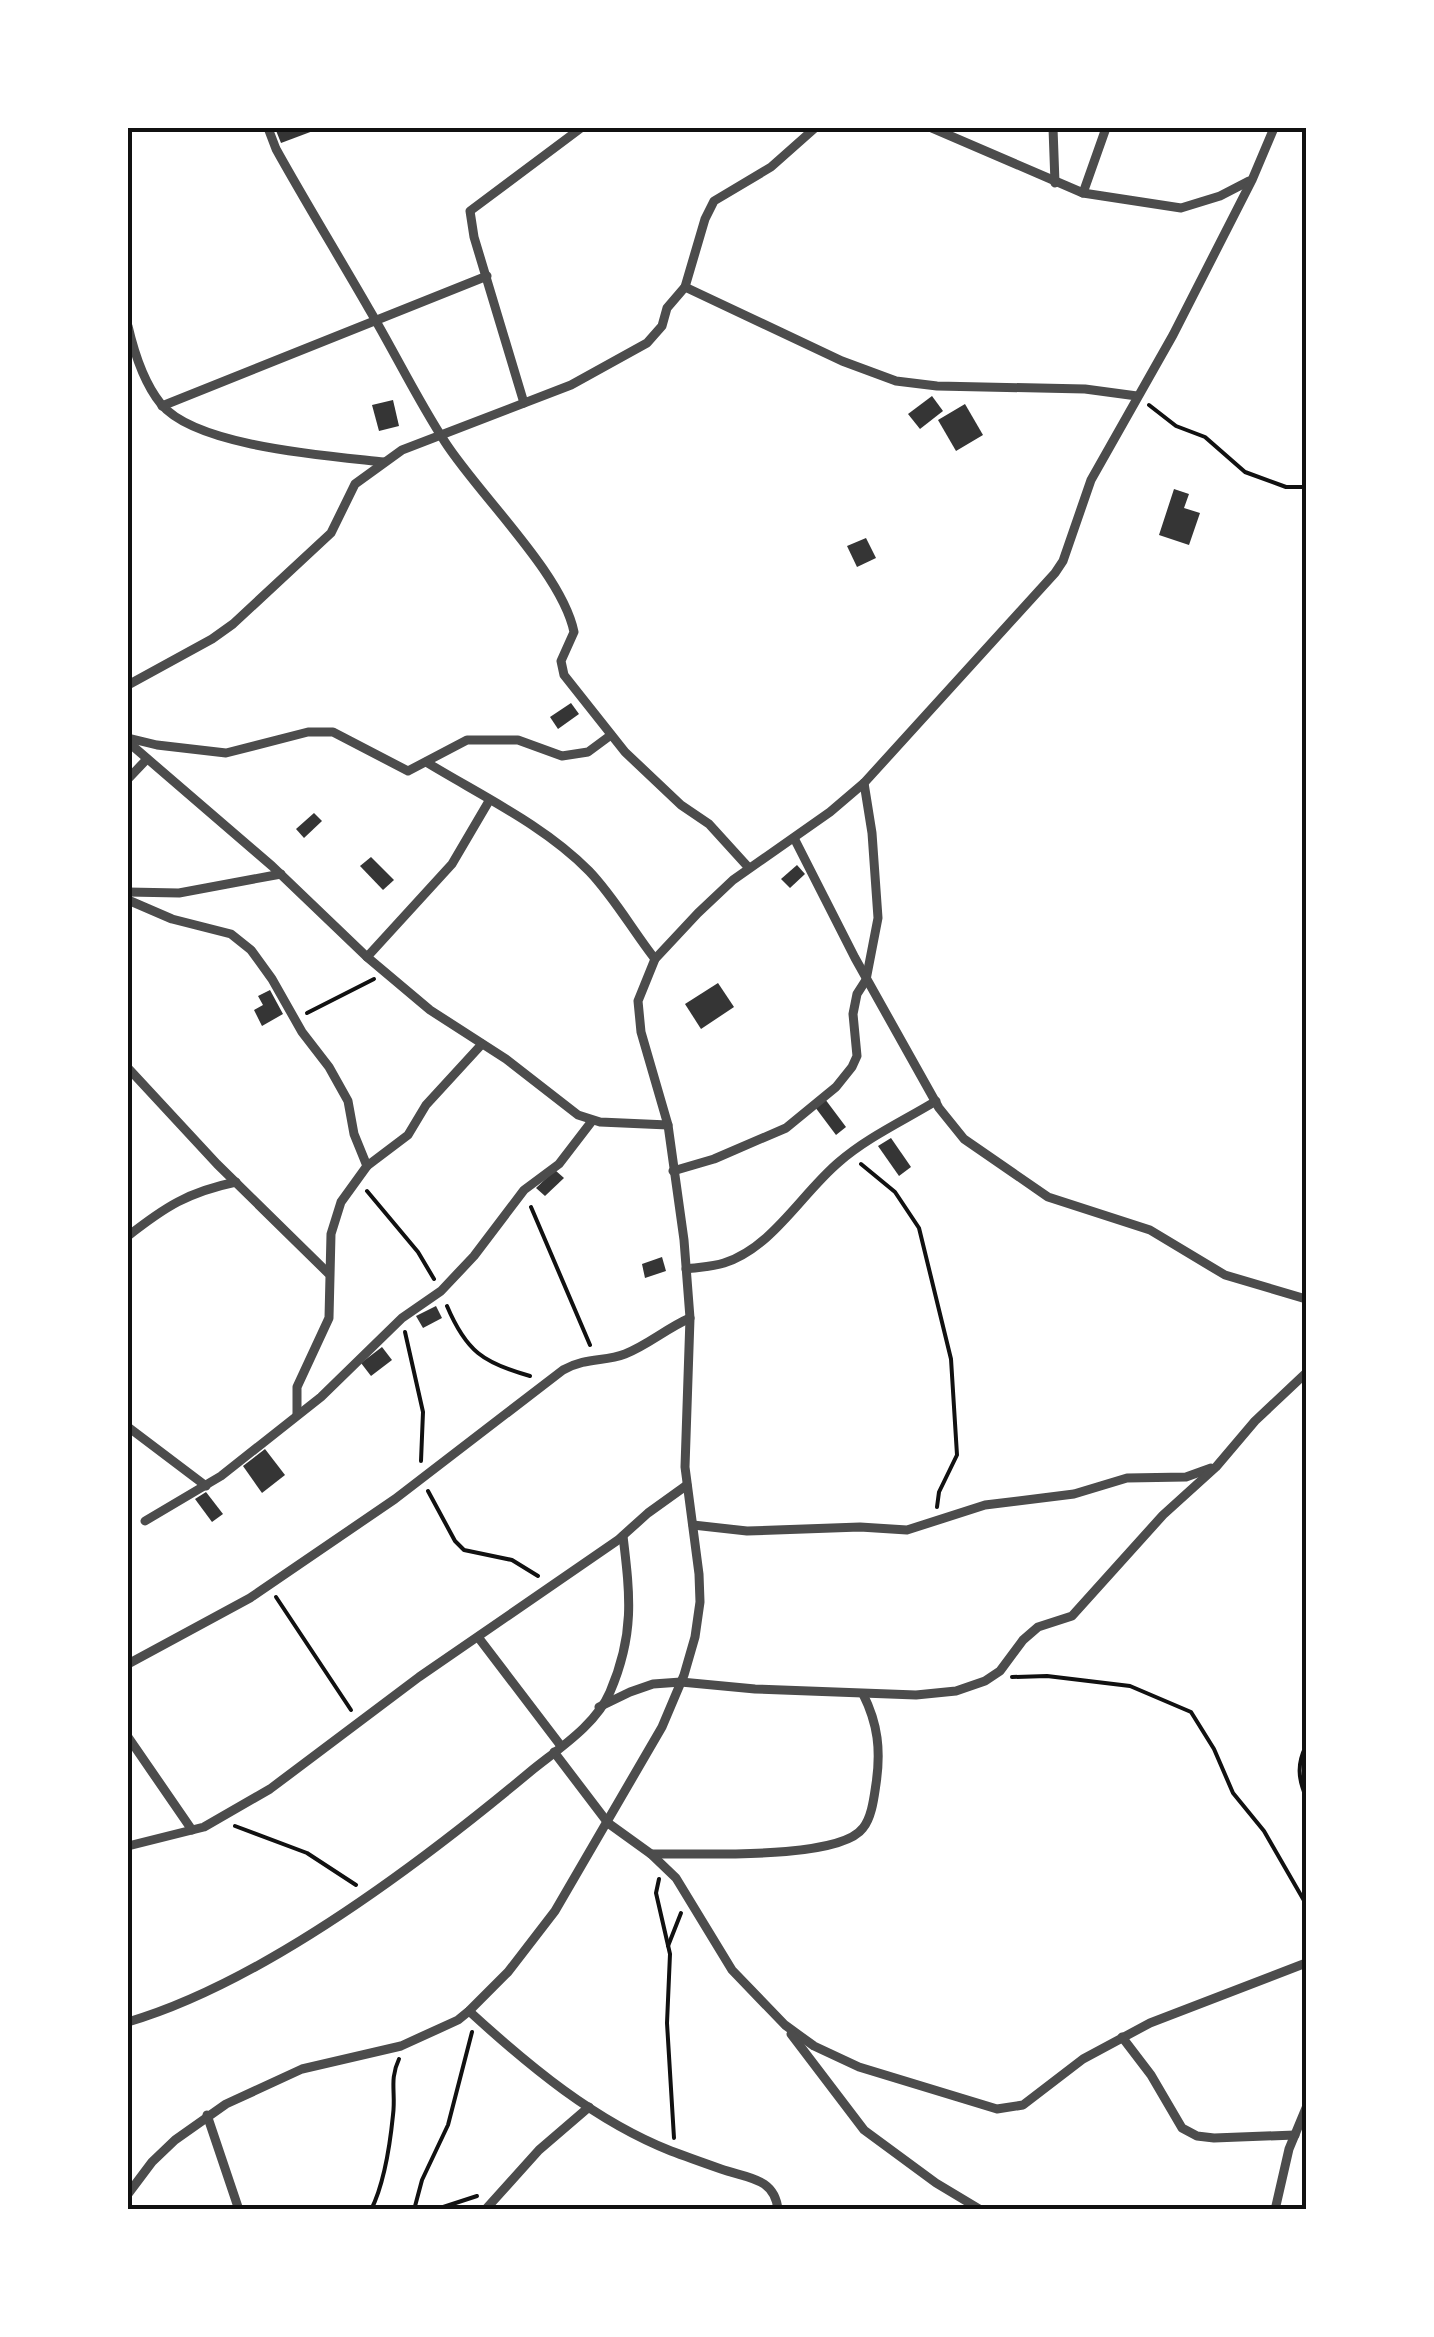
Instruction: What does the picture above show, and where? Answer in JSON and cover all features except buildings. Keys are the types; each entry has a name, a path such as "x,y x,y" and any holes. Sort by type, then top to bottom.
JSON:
{"street":[{"path":"268,128 290,175 375,319 412,391 559,598 574,632 561,662 562,672 645,773 709,824 748,868"},
{"path":"524,403 470,211 581,128"},
{"path":"128,685 212,640 233,624 330,533 355,484 384,462 415,443 524,403 602,370 642,347 662,326 667,308 686,287 714,201 772,167 815,128"},
{"path":"932,128 1083,193 1181,208 1220,196 1252,180"},
{"path":"1053,128 1055,183"},
{"path":"1083,193 1106,128"},
{"path":"128,2194 152,2162 207,2115 302,2069 384,2052 473,2015 555,1911 662,1727 694,1637 700,1602 687,1484 690,1318 686,1269 668,1125 641,1032 638,1001 655,959 698,912 748,868 864,783 1055,574 1091,480 1173,335 1252,180 1274,128"},
{"path":"162,406 487,276"},
{"path":"686,287 896,381 937,386 1085,389 1137,396"},
{"path":"128,326 136,356 162,406 179,418 238,443 384,462"},
{"path":"128,740 226,754 308,732 333,732 374,750 404,770 414,769 467,740 518,740 562,756 588,752 611,735"},
{"path":"128,740 430,1010 578,1115 592,1121 668,1125"},
{"path":"128,779 146,758"},
{"path":"426,762 524,822 587,869 655,959"},
{"path":"673,1171 786,1128 836,1087 852,1067 856,1056 852,1014 856,994 866,980 878,918 864,783"},
{"path":"367,957 452,864 489,801"},
{"path":"794,838 866,980 936,1101 964,1138 1048,1197 1150,1230 1225,1275 1306,1300"},
{"path":"128,892 179,893 280,874"},
{"path":"128,900 242,941 272,979 294,1020 329,1067 348,1101 354,1134 367,1166"},
{"path":"297,1414 298,1387 329,1318 330,1234 341,1202 367,1166 408,1135 426,1105 482,1044"},
{"path":"128,1068 330,1274"},
{"path":"686,1269 722,1264 744,1254 849,1155 936,1101"},
{"path":"145,1521 206,1486 321,1397 402,1318 441,1290 474,1256 524,1190 559,1164 592,1121"},
{"path":"128,1236 188,1194 236,1182"},
{"path":"128,1664 250,1598 418,1481 543,1383 576,1363 634,1350 690,1318"},
{"path":"600,1708 653,1684 680,1682 863,1694 956,1692 993,1677 1038,1627 1072,1616 1163,1515 1306,1373"},
{"path":"128,1427 206,1486"},
{"path":"693,1525 747,1531 840,1527 899,1531 985,1506 1074,1494 1127,1478 1186,1477 1216,1466"},
{"path":"128,1846 216,1822 270,1789 623,1536 687,1484"},
{"path":"128,2022 204,1993 321,1926 446,1840 558,1749 600,1708 610,1694 630,1615 623,1536"},
{"path":"478,1637 608,1823 662,1864 732,1970 784,2025 864,2130 980,2210"},
{"path":"651,1854 795,1851 830,1846 861,1832 875,1789 879,1751 872,1712 863,1694"},
{"path":"128,1738 192,1830"},
{"path":"784,2025 814,2046 858,2067 1003,2110 1023,2106 1083,2059 1122,2037 1306,1963"},
{"path":"473,2015 588,2108 675,2152 761,2180 776,2196 778,2210"},
{"path":"1122,2037 1151,2074 1182,2128 1197,2136 1214,2138 1295,2135"},
{"path":"485,2210 539,2150 588,2108"},
{"path":"1275,2210 1281,2175 1306,2108"},
{"path":"207,2115 239,2210"}],"path":[{"path":"1137,396 1176,426 1205,437 1245,472 1286,487 1306,486"},
{"path":"294,1020 388,973"},
{"path":"849,1155 880,1178 905,1204 919,1228 930,1265 951,1360 957,1455 939,1492 935,1523"},
{"path":"356,1178 418,1252 441,1290 464,1342 496,1365 543,1383"},
{"path":"524,1190 552,1249 586,1339 598,1358"},
{"path":"402,1318 423,1412 418,1481 436,1502 455,1542 464,1550 512,1560 555,1584"},
{"path":"269,1584 359,1724"},
{"path":"993,1677 1047,1676 1130,1686 1191,1712 1214,1749 1233,1793 1264,1831 1306,1904"},
{"path":"1306,1746 1299,1768 1306,1797"},
{"path":"216,1822 250,1830 307,1853 368,1894"},
{"path":"662,1864 656,1893 668,1946 666,2023 675,2152"},
{"path":"668,1946 686,1896"},
{"path":"414,2210 422,2180 448,2125 473,2015"},
{"path":"371,2210 378,2194 394,2111 391,2078 408,2043"},
{"path":"434,2210 504,2188"}]}
